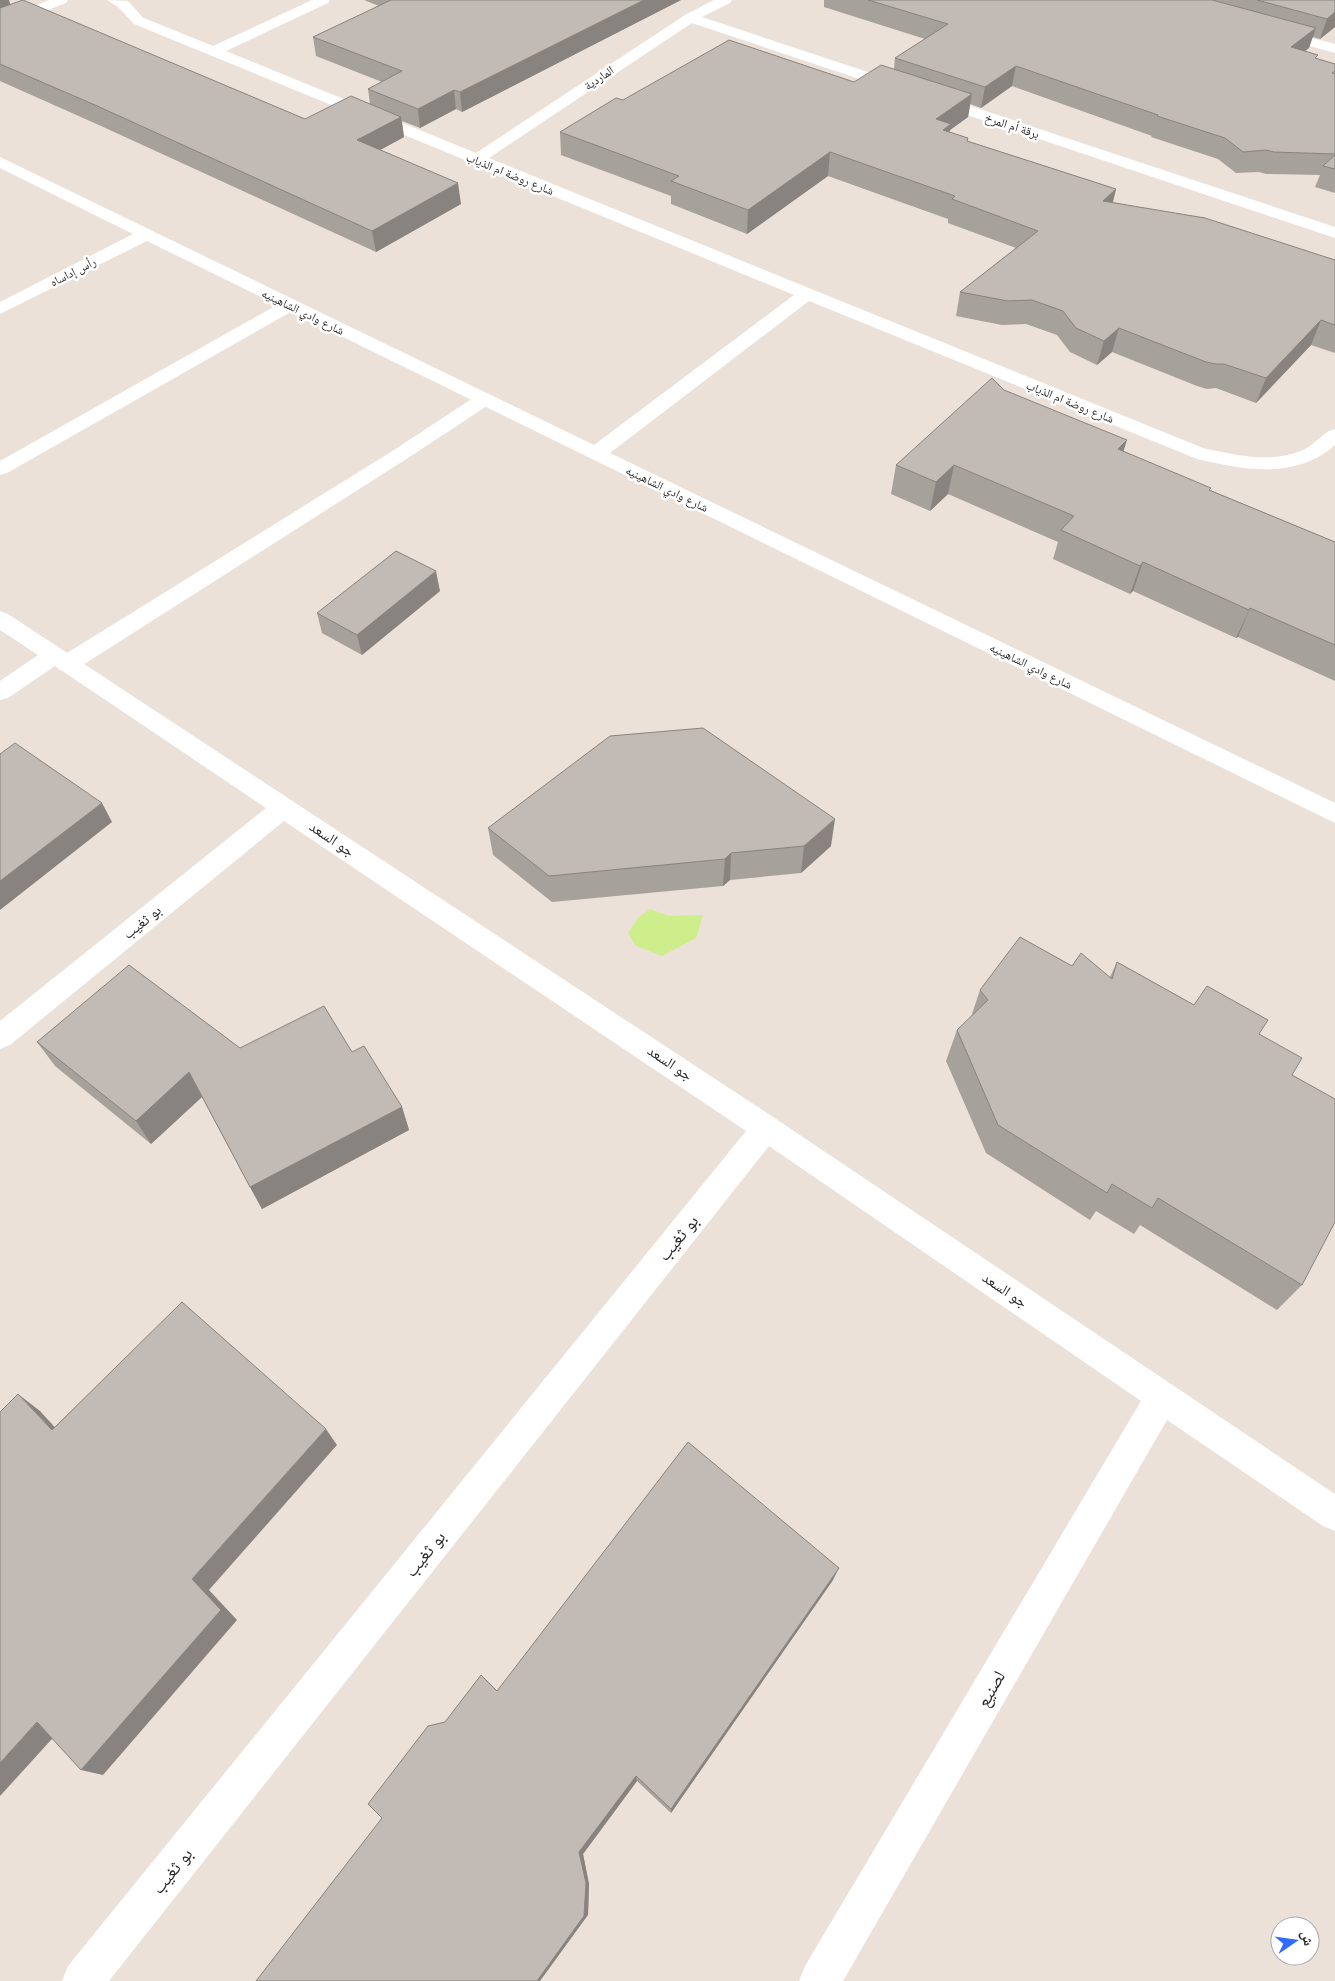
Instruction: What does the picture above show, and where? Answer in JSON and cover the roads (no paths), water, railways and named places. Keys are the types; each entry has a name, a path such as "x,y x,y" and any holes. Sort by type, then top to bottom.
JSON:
{"street":[{"path":"0,25 61,0"},
{"name":"شارع روضة ام الذياب","path":"114,0 123,4 140,21 476,160 1197,453 1235,462 1277,464 1311,454 1335,435"},
{"path":"214,51 324,0"},
{"name":"الماردية","path":"476,160 690,18 725,0"},
{"name":"برقة أم المرخ","path":"690,18 1335,233"},
{"path":"1259,28 1335,49"},
{"name":"شارع وادي الشاهينيه","path":"0,162 290,306 1335,814"},
{"name":"رأس إداساه","path":"0,309 147,234"},
{"path":"595,454 807,294"},
{"path":"0,469 290,306"},
{"path":"0,692 61,660 401,454 483,400"},
{"name":"جو السعد","path":"0,619 766,1128 1335,1514"},
{"name":"بو ثغيب","path":"0,1037 284,807"},
{"name":"بو ثغيب","path":"83,1981 766,1128"},
{"name":"لصنيع","path":"820,1981 1162,1397"}]}
